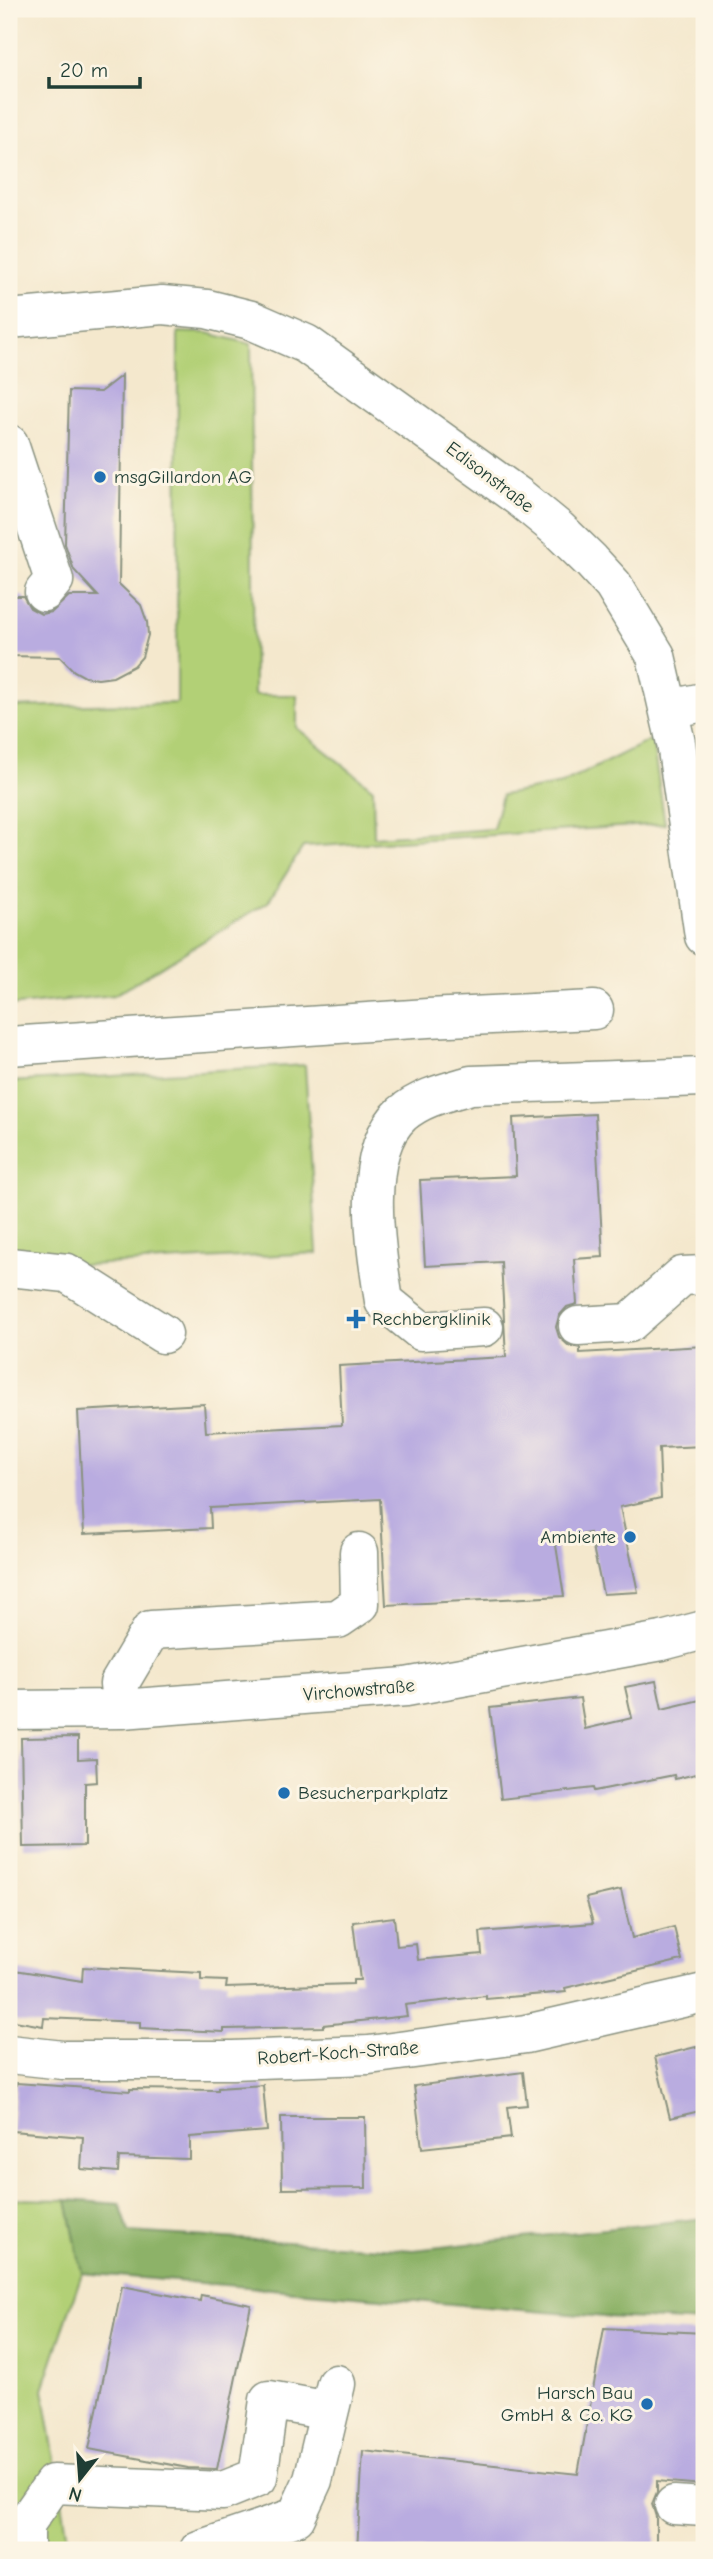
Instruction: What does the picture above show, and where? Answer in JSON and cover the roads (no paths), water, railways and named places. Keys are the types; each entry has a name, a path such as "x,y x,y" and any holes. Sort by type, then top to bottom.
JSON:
{"street":[{"name":"Edisonstraße","path":"9,319 162,305 207,309 251,320 306,344 519,497 592,561 619,595 687,706 704,936"},
{"path":"9,444 54,580 44,593"},
{"path":"9,1046 428,1018 594,1010"},
{"path":"484,1327 421,1331 384,1301 374,1238 377,1165 386,1137 400,1116 436,1095 471,1085 704,1077"},
{"path":"9,1267 67,1273 163,1334"},
{"path":"578,1326 629,1323 682,1276 704,1275"},
{"path":"122,1709 119,1684 151,1629 338,1619 360,1604 359,1552"},
{"name":"Virchowstraße","path":"9,1710 122,1709 406,1688 662,1641 704,1630"},
{"name":"Robert-Koch-Straße","path":"9,2053 63,2060 233,2060 369,2055 526,2034 704,1993"},
{"path":"25,2550 25,2524 53,2484 223,2491 258,2477 269,2400 332,2398 313,2480 296,2517 199,2550"}],"place":[{"name":"msgGillardon AG","path":"100,477"},
{"name":"Rechbergklinik","path":"356,1319"},
{"name":"Ambiente","path":"630,1537"},
{"name":"Besucherparkplatz","path":"284,1793"},
{"name":"Harsch Bau GmbH & Co. KG","path":"647,2404"}]}
